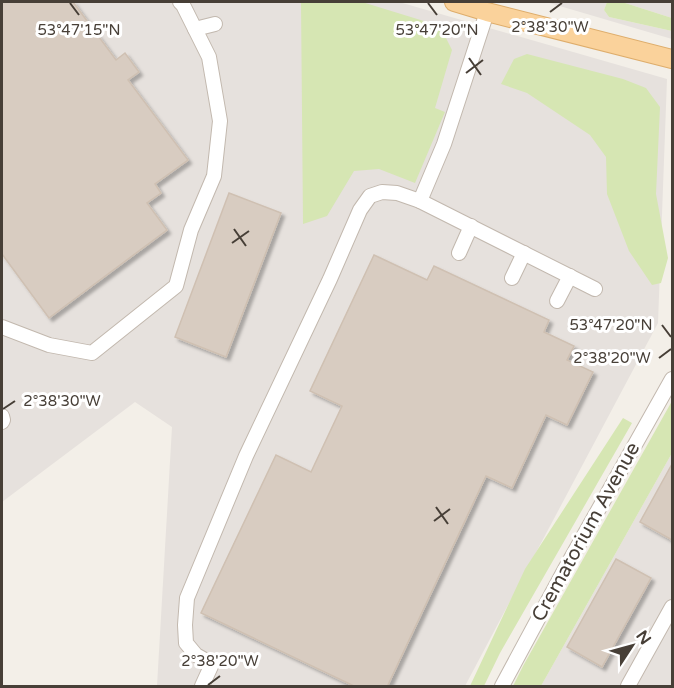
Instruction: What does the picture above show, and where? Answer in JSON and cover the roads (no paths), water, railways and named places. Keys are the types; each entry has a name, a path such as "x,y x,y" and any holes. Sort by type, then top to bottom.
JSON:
{"main road":[{"path":"454,2 672,58"}],"lane":[{"path":"2,327 49,345 92,353 176,286 191,230 213,176 220,121 209,57 180,2"},
{"path":"420,201 447,135 487,12"},
{"path":"195,29 215,24"},
{"path":"202,687 212,664 196,655 186,643 187,598 246,456 360,210 370,196 382,192 397,193 420,201 595,289"},
{"path":"459,253 471,226"},
{"path":"512,279 524,253"},
{"path":"557,301 570,276"},
{"name":"Crematorium Avenue","path":"502,687 565,569 672,379"},
{"path":"2,416 2,422"},
{"path":"628,687 672,607"}]}
